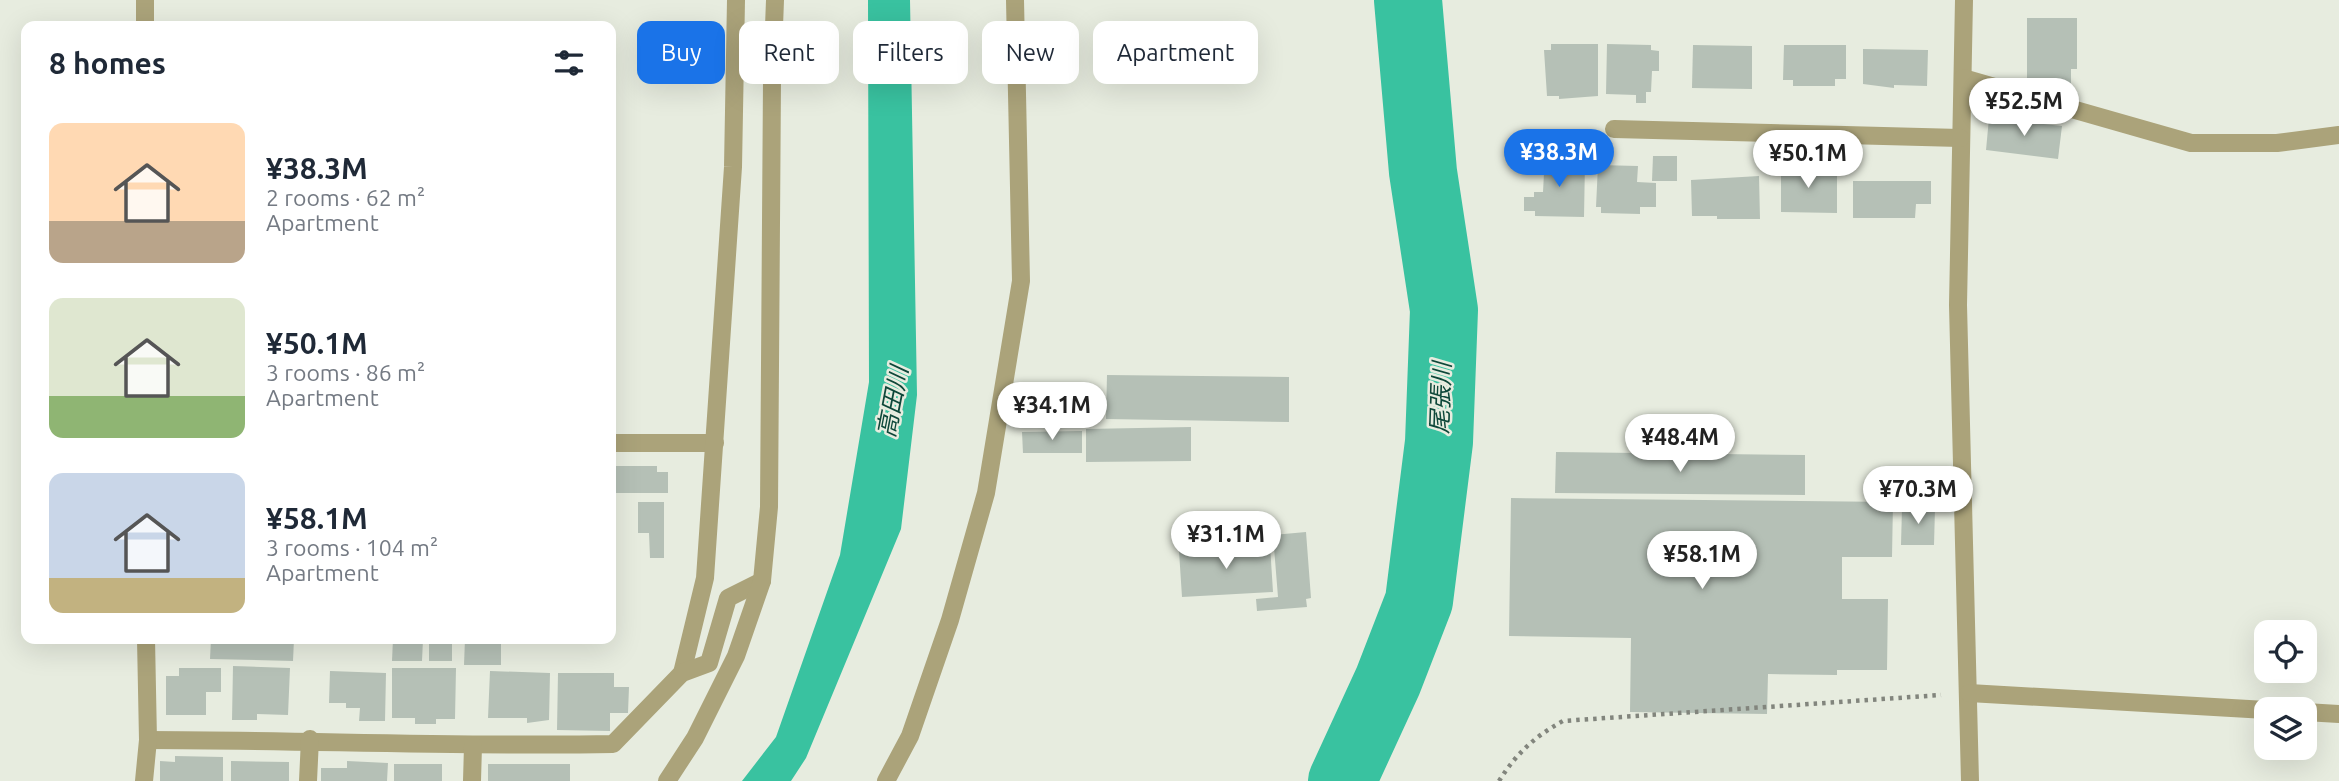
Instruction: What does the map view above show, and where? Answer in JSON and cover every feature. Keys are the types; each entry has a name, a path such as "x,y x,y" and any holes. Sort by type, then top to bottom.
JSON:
{"street":[{"path":"145,0 145,21"},
{"path":"682,673 705,578 733,167 736,0"},
{"path":"667,781 695,738 736,656 762,581 769,507 775,0"},
{"path":"886,781 910,736 950,620 986,493 1019,294 1015,0"},
{"path":"1964,0 1958,306 1970,781"},
{"path":"1963,78 2191,142 2277,142 2339,135"},
{"path":"1614,129 1960,138"},
{"path":"616,443 715,443"},
{"path":"148,740 310,740 474,746 613,744 682,673 709,663 728,598 762,581"},
{"path":"145,781 148,740 146,644"},
{"path":"1969,693 2254,709"},
{"path":"2317,713 2339,714"},
{"path":"308,781 310,740"},
{"path":"472,781 474,746"}],"path":[{"path":"1499,781 1513,758 1542,733 1563,721 1969,693"}],"water":[{"path":"868,0 910,0 910,21 868,21"},
{"name":"高田川","path":"868,84 911,84 917,395 901,529 806,758 791,781 742,781 776,737 840,555 869,382"}],"building":[{"path":"2027,18 2077,18 2077,69 2071,69 2071,83 2027,83"},
{"path":"1551,44 1598,44 1598,96 1559,99 1559,96 1547,96 1544,50 1551,50"},
{"path":"1607,44 1651,45 1651,50 1659,51 1659,71 1652,71 1651,92 1646,92 1646,103 1636,103 1636,95 1606,94"},
{"path":"1693,45 1752,46 1752,89 1692,88"},
{"path":"1784,45 1846,45 1846,79 1835,79 1835,86 1793,86 1793,80 1783,80"},
{"path":"1863,49 1928,50 1927,86 1894,85 1894,88 1863,84"},
{"path":"1989,118 2062,126 2058,159 1986,150"},
{"path":"1551,155 1566,156 1566,162 1585,162 1584,217 1535,216 1535,211 1524,211 1524,197 1534,197 1534,192 1543,192 1544,173 1532,172 1532,162 1551,162"},
{"path":"1653,156 1677,156 1677,181 1652,181"},
{"path":"1598,165 1638,166 1637,182 1656,183 1656,207 1640,207 1640,214 1601,213 1601,207 1596,207"},
{"path":"1781,165 1806,166 1806,171 1837,171 1837,213 1781,212"},
{"path":"1759,176 1760,219 1692,216 1691,180"},
{"path":"1853,181 1931,181 1931,204 1916,204 1915,218 1853,218"},
{"path":"1107,375 1289,377 1289,422 1106,419"},
{"path":"1191,427 1191,461 1086,462 1086,429"},
{"path":"1082,431 1082,453 1023,453 1022,432"},
{"path":"1556,452 1805,455 1805,495 1555,493"},
{"path":"616,466 657,466 657,472 668,472 668,493 616,493"},
{"path":"1511,498 1893,502 1892,557 1842,557 1842,599 1888,599 1887,670 1837,670 1837,675 1768,674 1767,714 1630,712 1631,638 1509,636"},
{"path":"638,502 664,502 664,558 650,558 649,533 638,533"},
{"path":"1902,508 1935,508 1934,545 1901,545"},
{"path":"1306,532 1311,598 1306,599 1307,607 1257,611 1256,599 1278,597 1273,535"},
{"path":"1239,544 1239,547 1270,545 1273,592 1182,597 1179,551 1219,549 1219,545"},
{"path":"211,644 294,644 293,661 210,659"},
{"path":"393,644 423,644 422,661 392,661"},
{"path":"429,644 452,644 452,661 429,661"},
{"path":"465,644 501,644 501,665 464,665"},
{"path":"233,666 290,668 288,715 257,714 257,720 232,720"},
{"path":"179,668 221,668 221,692 206,692 206,715 166,715 166,676 179,676"},
{"path":"392,668 456,668 455,719 436,719 436,724 415,724 415,718 392,718"},
{"path":"330,671 386,673 385,721 359,721 360,708 346,708 346,703 329,703"},
{"path":"490,671 550,673 549,720 527,723 527,718 488,718"},
{"path":"558,673 614,673 614,687 629,687 628,713 610,713 610,731 557,730"},
{"path":"175,756 223,757 223,781 160,781 160,761 175,762"},
{"path":"231,761 289,762 289,781 231,781"},
{"path":"347,761 388,763 387,781 321,781 321,768 347,768"},
{"path":"394,764 442,764 442,781 394,781"},
{"path":"488,764 570,764 570,781 488,781"}],"waterway":[{"name":"尾張川","path":"1342,781 1388,681 1419,601 1439,442 1444,310 1423,172 1408,0"}]}
